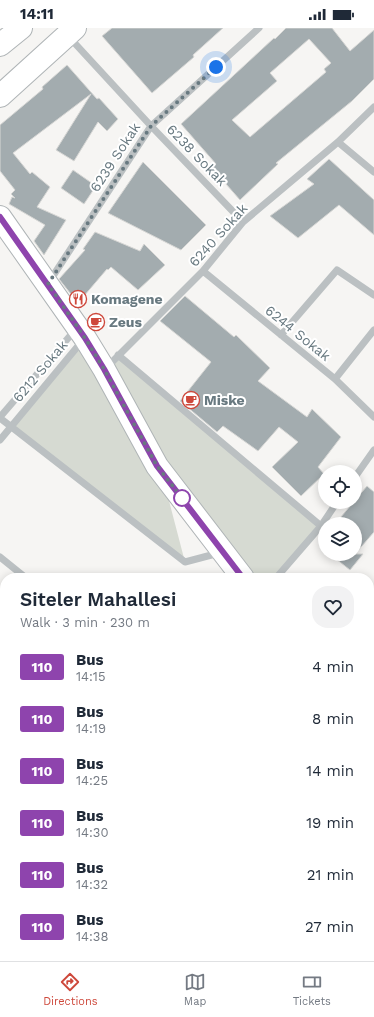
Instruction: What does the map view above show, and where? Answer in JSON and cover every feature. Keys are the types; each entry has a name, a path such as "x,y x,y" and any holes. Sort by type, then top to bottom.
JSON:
{"main road":[{"path":"0,45 21,28"},
{"path":"0,96 71,31"},
{"path":"4,225 48,284 81,333 111,362 157,466 239,573"}],"street":[{"name":"6239 Sokak","path":"48,284 151,126 258,28"},
{"name":"6238 Sokak","path":"71,31 151,126 244,222"},
{"name":"6240 Sokak","path":"111,362 203,272 244,222 338,142 374,107"},
{"path":"338,142 374,172"},
{"path":"281,335 337,270 374,295"},
{"name":"6244 Sokak","path":"203,272 335,379 374,417"},
{"path":"335,379 374,330"},
{"name":"6212 Sokak","path":"0,418 81,333"},
{"name":"6212 Sokak","path":"0,440 81,333"},
{"path":"111,362 318,524"},
{"path":"0,418 185,562 222,552"},
{"path":"362,467 374,450"},
{"path":"280,573 318,529"},
{"path":"0,557 20,573"}],"shaded area":[{"path":"85,338 104,369 118,355 318,523 318,529 280,573 239,573 162,474 185,562 12,426"}],"building":[{"path":"112,28 223,28 193,55 194,57 152,93 102,36"},
{"path":"286,28 332,28 350,51 374,30 374,79 352,101 276,163 278,164 240,200 212,168 216,164 181,124 274,38 275,39","holes":["309,39 331,63 324,69 326,72 250,137 232,120 277,81 270,73"]},
{"path":"67,65 97,99 99,98 118,119 107,131 98,122 74,161 56,150 91,94 13,153 30,174 32,172 50,187 37,207 66,220 44,255 34,241 45,225 9,204 12,197 15,198 11,194 15,190 0,171 0,125 43,89 42,87"},
{"path":"329,159 374,200 374,235 339,205 298,238 270,216 314,184 307,179"},
{"path":"143,162 206,225 181,250 108,213"},
{"path":"73,170 96,186 84,204 61,188"},
{"path":"95,232 140,251 144,244 165,265 138,290 111,267 108,270 107,269 78,303 59,279 85,250 83,249"},
{"path":"185,296 234,337 236,335 270,368 258,381 307,417 312,409 341,437 318,465 318,480 301,496 272,467 298,442 279,427 258,451 223,426 217,432 180,401 211,362 160,321"},
{"path":"367,486 374,492 374,532 362,546 362,517 341,517 348,509 362,509 362,492"},
{"path":"339,561 357,561 350,570"}],"bus line":[{"name":"110","path":"0,217 85,338 104,369 157,466 239,573"}],"place":[{"name":"Komagene","path":"78,299"},
{"name":"Zeus","path":"96,322"},
{"name":"Miske","path":"191,400"}],"route":[{"path":"182,498 186,503 157,466 104,369 48,284 151,126 216,67"}]}
